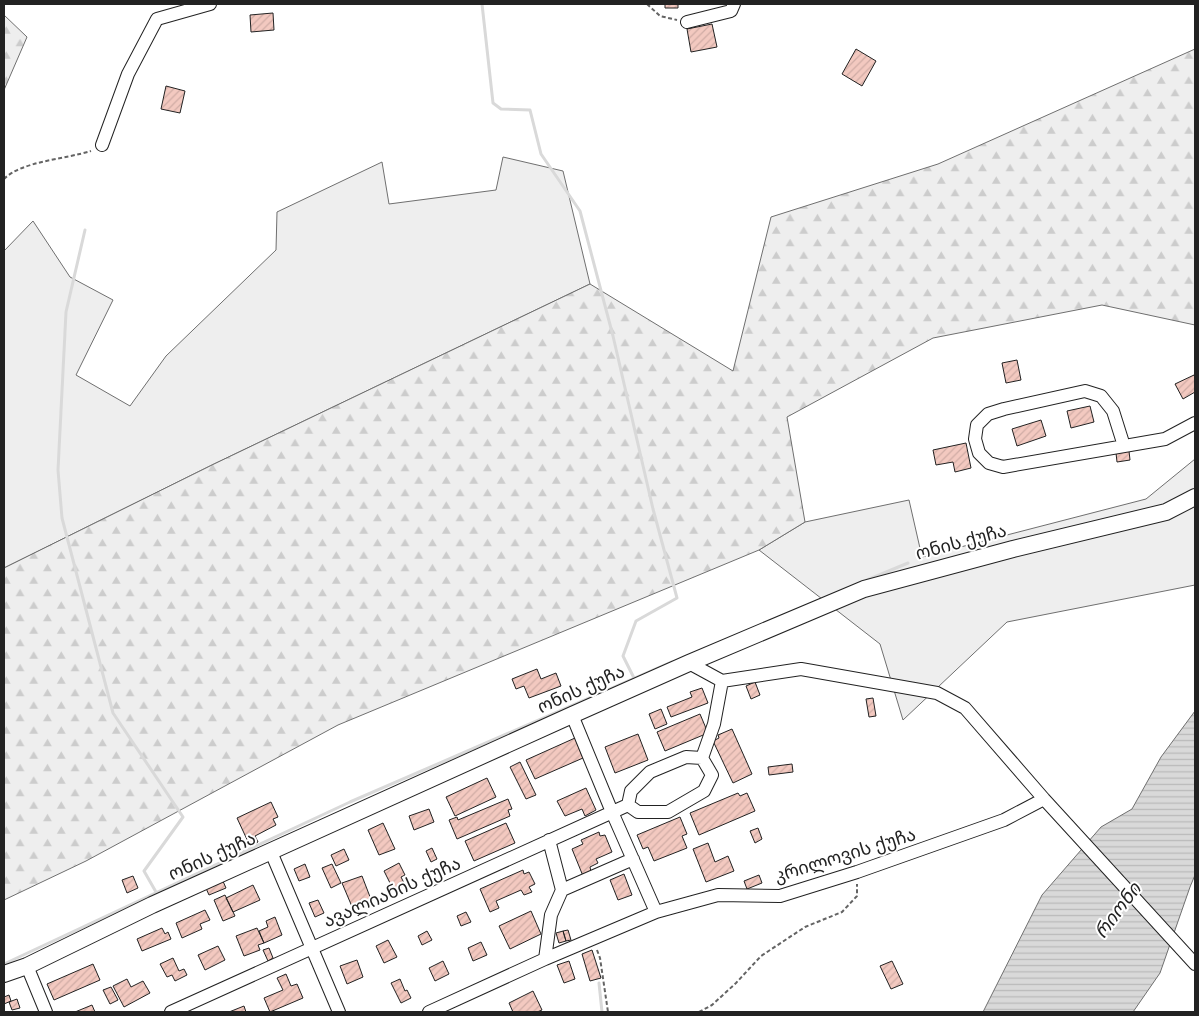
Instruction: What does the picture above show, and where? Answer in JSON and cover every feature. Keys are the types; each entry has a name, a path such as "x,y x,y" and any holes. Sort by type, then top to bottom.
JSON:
{"main road":[{"name":"ონის ქუჩა","path":"4,974 27,966 152,905 572,715 864,589 1013,549 1166,512 1195,497"}],"street":[{"path":"102,145 128,74 157,18 210,4"},
{"path":"686,22 731,11 734,4"},
{"path":"1124,446 1113,411 1101,396 1085,391 1004,408 988,414 977,425 976,439 979,453 989,463 1003,467 1165,439 1195,423"},
{"path":"689,663 722,681 801,669 938,693 965,708 1044,799 1195,964"},
{"path":"702,758 686,757 650,772 631,790 628,805 638,812 668,812 704,791 712,775 702,758 714,724 722,681"},
{"path":"572,715 656,912"},
{"name":"კრილოვის ქუჩა","path":"429,1012 544,959 656,912 718,895 780,896 857,872 1004,820 1044,799"},
{"name":"ავალიანის ქუჩა","path":"171,1012 628,805"},
{"path":"544,959 551,915 562,890 549,840"},
{"path":"271,852 339,1012"},
{"path":"562,890 633,859"},
{"path":"27,966 46,1012"}],"path":[{"path":"647,4 660,16 686,22"},
{"path":"4,179 32,164 90,151 102,145"},
{"path":"699,1012 712,1005 761,956 804,927 842,912 856,896 857,872"},
{"path":"591,939 600,958 608,1012"}],"green space":[{"path":"4,15 27,37 4,90"},
{"path":"1195,49 1195,325 1102,305 933,338 787,417 805,522 759,550 338,725 86,861 4,900 4,568 214,464 590,284 733,371 771,217 938,164"},
{"path":"503,157 563,171 590,284 214,464 4,568 4,251 33,221 70,277 113,300 76,375 130,406 166,356 276,250 277,212 382,162 389,204 496,190"},
{"path":"1195,459 1195,585 1007,622 903,720 880,644 759,550 805,522 909,500 922,557 1146,499"}],"water":[{"name":"რიონი","path":"1195,711 1195,875 1160,973 1133,1012 983,1012 1042,895 1101,827 1132,809 1161,757"}],"building":[{"path":"665,4 678,4 678,8 665,8"},
{"path":"273,13 274,30 251,32 250,15"},
{"path":"712,24 717,47 691,52 687,29"},
{"path":"856,49 876,61 862,86 842,74"},
{"path":"166,86 185,91 180,113 161,109"},
{"path":"1017,360 1021,380 1006,383 1002,363"},
{"path":"1194,375 1195,392 1183,399 1175,384"},
{"path":"1090,406 1094,422 1071,428 1067,411"},
{"path":"1041,420 1046,436 1017,446 1012,429"},
{"path":"966,443 971,468 955,472 953,462 936,465 933,450"},
{"path":"1129,451 1130,460 1117,462 1116,453"},
{"path":"537,669 541,679 556,673 561,686 529,698 524,686 516,689 512,679"},
{"path":"755,682 760,695 751,699 746,686"},
{"path":"702,688 708,703 671,717 667,707 692,697 690,692"},
{"path":"873,698 876,716 869,717 866,699"},
{"path":"661,709 667,724 655,729 649,714"},
{"path":"700,714 708,733 665,751 657,732"},
{"path":"732,729 752,774 733,783 713,741 719,738 718,735"},
{"path":"638,734 648,760 615,773 605,747"},
{"path":"575,738 583,758 535,779 526,760"},
{"path":"520,762 536,795 526,799 510,767"},
{"path":"792,764 793,772 769,775 768,767"},
{"path":"487,778 496,797 455,816 446,797"},
{"path":"586,788 596,810 585,816 582,809 565,816 557,801"},
{"path":"738,793 740,796 747,793 755,811 699,835 690,813"},
{"path":"508,799 512,809 508,810 510,816 457,839 449,820 457,817 458,820"},
{"path":"271,802 278,817 273,819 276,825 255,836 258,842 250,846 237,818"},
{"path":"429,809 434,822 414,830 409,816"},
{"path":"680,817 687,834 682,836 687,848 654,861 648,847 643,849 637,835"},
{"path":"383,823 395,849 379,855 368,830"},
{"path":"506,823 515,843 474,861 465,841"},
{"path":"758,828 762,839 755,843 750,831"},
{"path":"599,832 600,836 605,835 612,852 596,859 598,863 590,867 591,872 583,876 572,849 583,844 581,840"},
{"path":"708,843 715,862 728,856 734,871 706,882 693,849"},
{"path":"432,848 437,859 431,862 426,851"},
{"path":"344,849 349,860 336,866 331,855"},
{"path":"399,863 405,875 401,877 405,885 394,891 384,871"},
{"path":"305,864 310,877 299,881 294,869"},
{"path":"332,864 341,883 331,888 322,868"},
{"path":"523,870 524,874 529,872 535,884 529,887 532,892 524,895 521,890 496,901 499,908 490,912 480,889"},
{"path":"624,874 632,895 618,900 610,880"},
{"path":"759,875 762,883 747,889 744,881"},
{"path":"133,876 138,888 127,893 122,880"},
{"path":"362,876 372,902 353,909 342,883"},
{"path":"222,879 226,888 209,895 205,886"},
{"path":"253,885 260,900 233,912 226,898"},
{"path":"225,895 235,916 223,921 214,900"},
{"path":"318,900 324,913 315,917 309,903"},
{"path":"205,910 210,920 200,924 202,929 182,938 176,923"},
{"path":"531,911 541,934 510,949 499,926"},
{"path":"466,912 471,922 461,926 457,916"},
{"path":"275,917 282,935 264,943 259,931 268,927 266,921"},
{"path":"162,928 165,934 168,932 171,939 142,951 137,939"},
{"path":"257,928 264,943 258,945 260,950 244,956 236,936"},
{"path":"568,930 571,940 566,941 563,931"},
{"path":"427,931 432,940 422,945 418,936"},
{"path":"563,931 566,941 559,943 556,933"},
{"path":"388,940 397,957 384,963 376,946"},
{"path":"481,942 487,955 473,961 468,948"},
{"path":"218,946 225,960 205,970 198,955"},
{"path":"269,948 273,958 268,961 263,950"},
{"path":"592,950 601,978 590,981 582,954"},
{"path":"173,958 179,971 184,969 187,975 175,981 172,975 167,977 160,964"},
{"path":"357,960 363,977 347,984 340,966"},
{"path":"443,961 449,974 435,981 429,968"},
{"path":"569,961 575,979 564,983 557,965"},
{"path":"892,961 903,984 891,989 880,966"},
{"path":"93,964 100,980 54,1000 47,984"},
{"path":"286,974 291,986 297,984 303,998 270,1012 264,998 283,990 277,978"},
{"path":"127,979 131,987 143,981 150,993 124,1007 113,986"},
{"path":"400,979 405,991 407,990 411,998 401,1003 391,983"},
{"path":"111,987 118,1000 110,1004 103,990"},
{"path":"533,991 542,1010 537,1012 513,1012 509,1003"},
{"path":"9,995 11,1001 4,1004 4,997"},
{"path":"17,999 20,1008 12,1010 9,1002"},
{"path":"92,1005 95,1012 75,1012"},
{"path":"244,1006 246,1012 229,1012"}],"waterway":[{"path":"482,4 493,103 501,109 530,110 541,154 580,211 613,336 653,509 677,598 636,621 623,656 634,678"},
{"path":"85,230 66,312 58,470 62,518 113,713 183,817 144,871 156,892"},
{"path":"867,580 908,563"},
{"path":"4,964 350,802 672,662"},
{"path":"599,983 602,1012"}]}
